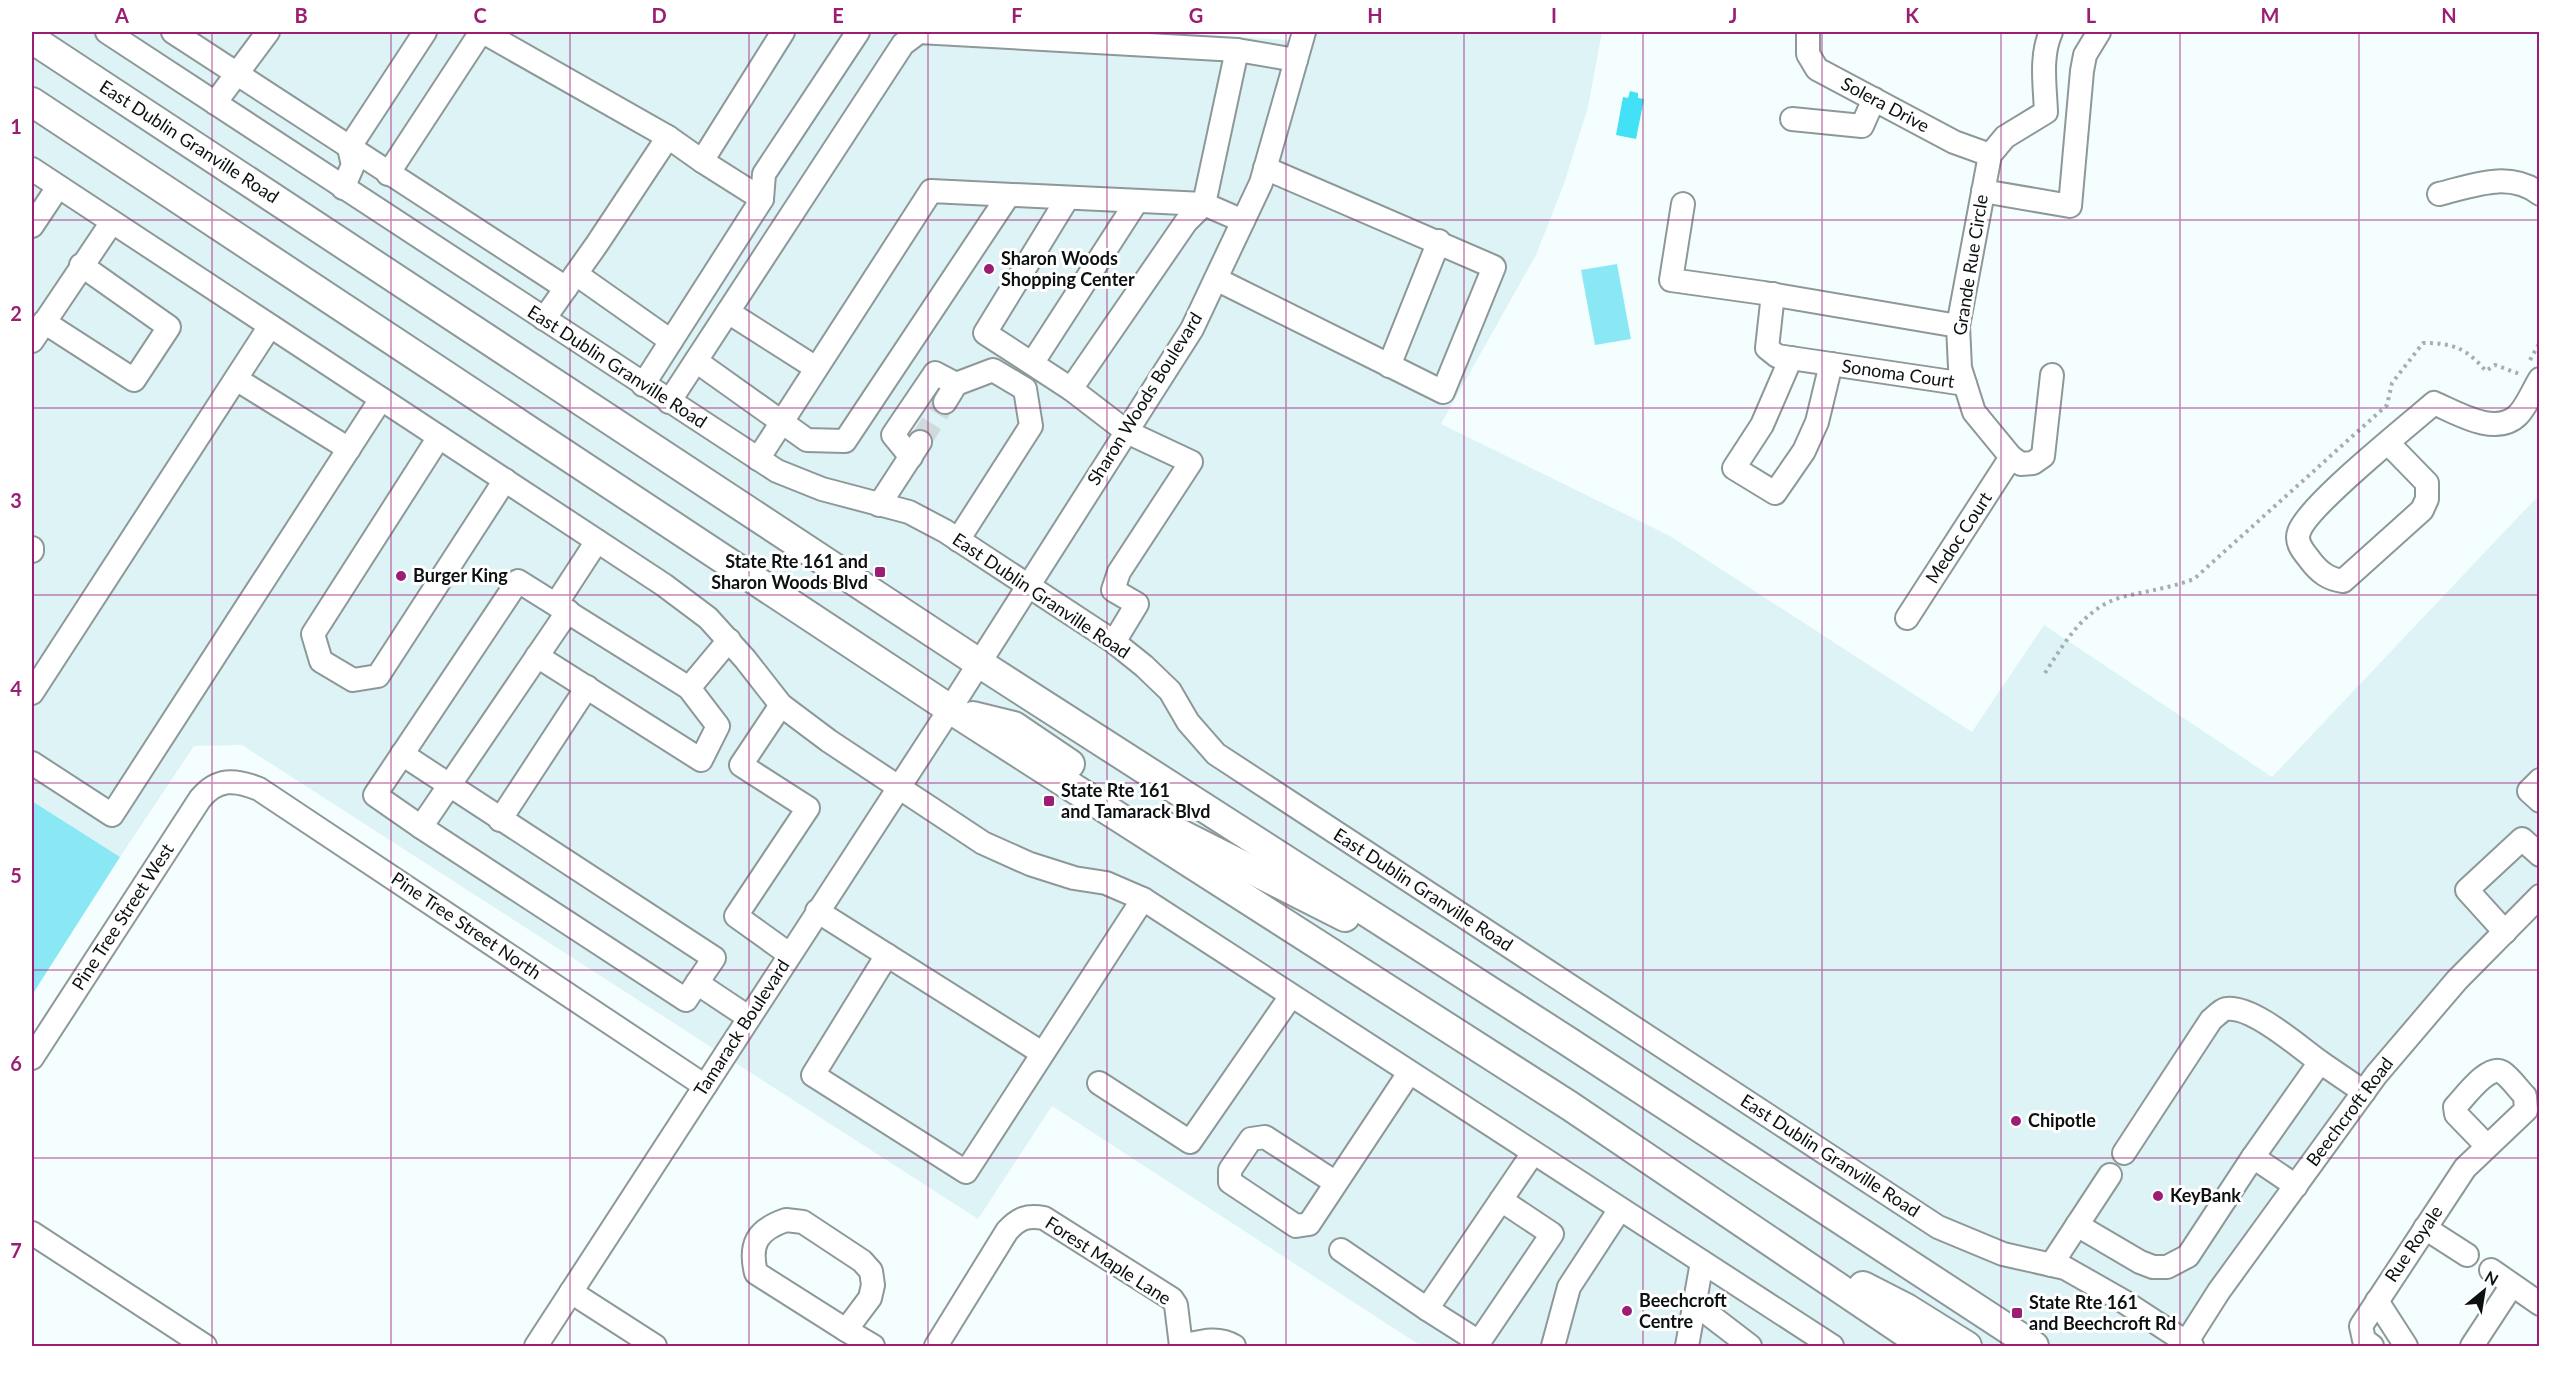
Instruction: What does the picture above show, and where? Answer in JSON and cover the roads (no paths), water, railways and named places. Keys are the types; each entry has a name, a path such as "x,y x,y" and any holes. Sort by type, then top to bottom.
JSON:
{"main road":[{"name":"East Dublin Granville Road","path":"32,39 979,663 1448,964 2034,1347"},
{"path":"32,102 950,709 1570,1106 1925,1347"},
{"path":"950,709 1014,726 1163,826 1288,890 1448,964"},
{"path":"1756,1232 1906,1308 1967,1347"}],"street":[{"name":"East Dublin Granville Road","path":"107,32 777,471 822,489 909,512 958,540 1114,642 1144,666 1170,691 1188,722 1216,754 1938,1227 2003,1254 2066,1268 2124,1301 2188,1345"},
{"path":"173,32 388,174 671,341"},
{"path":"215,103 268,32"},
{"path":"343,188 353,165 349,148 425,32"},
{"path":"388,174 482,32 668,137 762,199"},
{"path":"702,161 783,32"},
{"path":"643,385 762,199 764,174 858,32"},
{"path":"669,402 903,44 918,32 1237,50 1296,60"},
{"name":"Sharon Woods Boulevard","path":"950,709 1192,329 1243,221 1265,168 1304,32"},
{"name":"Solera Drive","path":"1808,32 1808,54 1817,69 1954,142 1990,155"},
{"path":"2046,112 2044,70 2047,41 2051,32"},
{"path":"1983,191 2070,206 2085,55 2099,32"},
{"path":"1071,389 1186,222 1204,204 1237,50"},
{"path":"1792,119 1862,126 1874,99"},
{"path":"1990,155 2005,137 2046,112 2078,118"},
{"path":"544,319 668,137"},
{"name":"Grande Rue Circle","path":"1990,155 1958,326 1960,368 1974,412 2011,458"},
{"path":"1216,279 1443,392 1494,267 1439,241 1265,168"},
{"path":"32,170 505,480 708,618 729,640 781,705 829,741 983,843 1030,864 1074,878 1106,884 1143,899 1832,1347"},
{"path":"2439,194 2495,180 2517,182 2540,194"},
{"path":"32,226 58,187"},
{"path":"758,459 931,191 1204,204 1243,221"},
{"path":"696,362 807,440 845,441 1008,196"},
{"path":"1067,199 986,333 1033,362 1127,432 1191,462 1119,572 1113,590 1137,604 1114,642"},
{"path":"1033,362 1137,201"},
{"path":"1683,204 1671,280 1773,294 1958,326"},
{"path":"32,341 112,222"},
{"path":"1389,366 1439,241"},
{"path":"44,322 134,380 158,345 169,327 81,265"},
{"path":"1773,294 1767,348 1777,356 1791,358"},
{"path":"728,312 816,368"},
{"path":"32,693 270,326"},
{"name":"Sonoma Court","path":"1831,364 1816,422 1804,452 1775,493 1734,468 1762,425 1791,358 1965,384"},
{"path":"879,505 916,450 893,435 934,373 951,393 993,370 1025,389 1031,426 958,540"},
{"path":"2388,444 2427,483 2427,499 2422,510 2343,581 2331,579 2317,568 2300,546 2298,534 2311,511 2434,403 2483,423 2506,423 2518,415 2530,373"},
{"path":"2011,458 2021,464 2033,463 2043,456 2052,375"},
{"path":"236,379 349,449"},
{"path":"32,763 112,815 381,399"},
{"path":"439,438 313,634 321,661 353,680 378,676 505,480"},
{"name":"Medoc Court","path":"1906,618 2011,458"},
{"path":"421,827 537,656 597,541"},
{"path":"402,754 714,958 686,1000 375,795 402,754 519,581 689,688 718,726 701,760 537,656"},
{"path":"689,688 729,640"},
{"path":"500,820 586,687"},
{"path":"781,705 741,765 808,808 735,916 789,954"},
{"name":"Tamarack Boulevard","path":"536,1347 950,709"},
{"path":"2540,780 2529,791 2540,801"},
{"name":"Pine Tree Street North","path":"222,783 241,782 259,789 705,1086"},
{"name":"Pine Tree Street West","path":"32,1058 200,799 208,788 222,783"},
{"path":"2505,932 2468,890 2522,838 2540,855"},
{"name":"Beechcroft Road","path":"2188,1345 2219,1291 2364,1092 2430,1010 2540,897"},
{"path":"887,955 813,1075 966,1172 1143,899"},
{"path":"817,911 1042,1053"},
{"path":"698,983 748,1017"},
{"path":"1099,1083 1190,1143 1291,996"},
{"path":"2124,1153 2211,1020 2223,1010 2236,1009 2251,1014 2364,1092"},
{"path":"2077,1225 2153,1267 2167,1268 2188,1256 2253,1157 2320,1062"},
{"path":"1336,1183 1265,1137 1251,1139 1230,1170 1230,1182 1296,1226 1309,1224 1409,1073"},
{"name":"Rue Royale","path":"2372,1347 2364,1340 2361,1326 2465,1167 2487,1146"},
{"path":"1427,1309 1533,1153"},
{"path":"2253,1157 2296,1186"},
{"path":"2051,1265 2110,1175"},
{"path":"1341,1250 1479,1342 1552,1234 1501,1200"},
{"path":"1553,1347 1569,1287 1620,1209"},
{"name":"Forest Maple Lane","path":"936,1347 1006,1231 1017,1220 1030,1216 1044,1218 1172,1299 1176,1305 1181,1346 1215,1340 1226,1341 1234,1347"},
{"path":"846,1330 870,1299 873,1285 871,1271 862,1260 803,1222 786,1220 769,1226 757,1239 752,1256 756,1273 846,1330 873,1347"},
{"path":"2425,1228 2468,1255"},
{"path":"32,1233 205,1347"},
{"path":"1687,1347 1702,1262"},
{"path":"2491,1270 2540,1304"},
{"path":"2472,1347 2512,1285"},
{"path":"571,1292 655,1347"},
{"path":"2377,1301 2406,1347"},
{"path":"1694,1304 1749,1347"}],"tunnel":[{"path":"920,442 945,402"}],"place":[{"name":"Sharon Woods Shopping Center","path":"989,269"},
{"name":"State Rte 161 and Sharon Woods Blvd","path":"880,572"},
{"name":"Burger King","path":"401,576"},
{"name":"State Rte 161 and Tamarack Blvd","path":"1049,801"},
{"name":"Chipotle","path":"2016,1121"},
{"name":"KeyBank","path":"2158,1196"},
{"name":"Beechcroft Centre","path":"1627,1311"},
{"name":"State Rte 161 and Beechcroft Rd","path":"2017,1313"}]}
